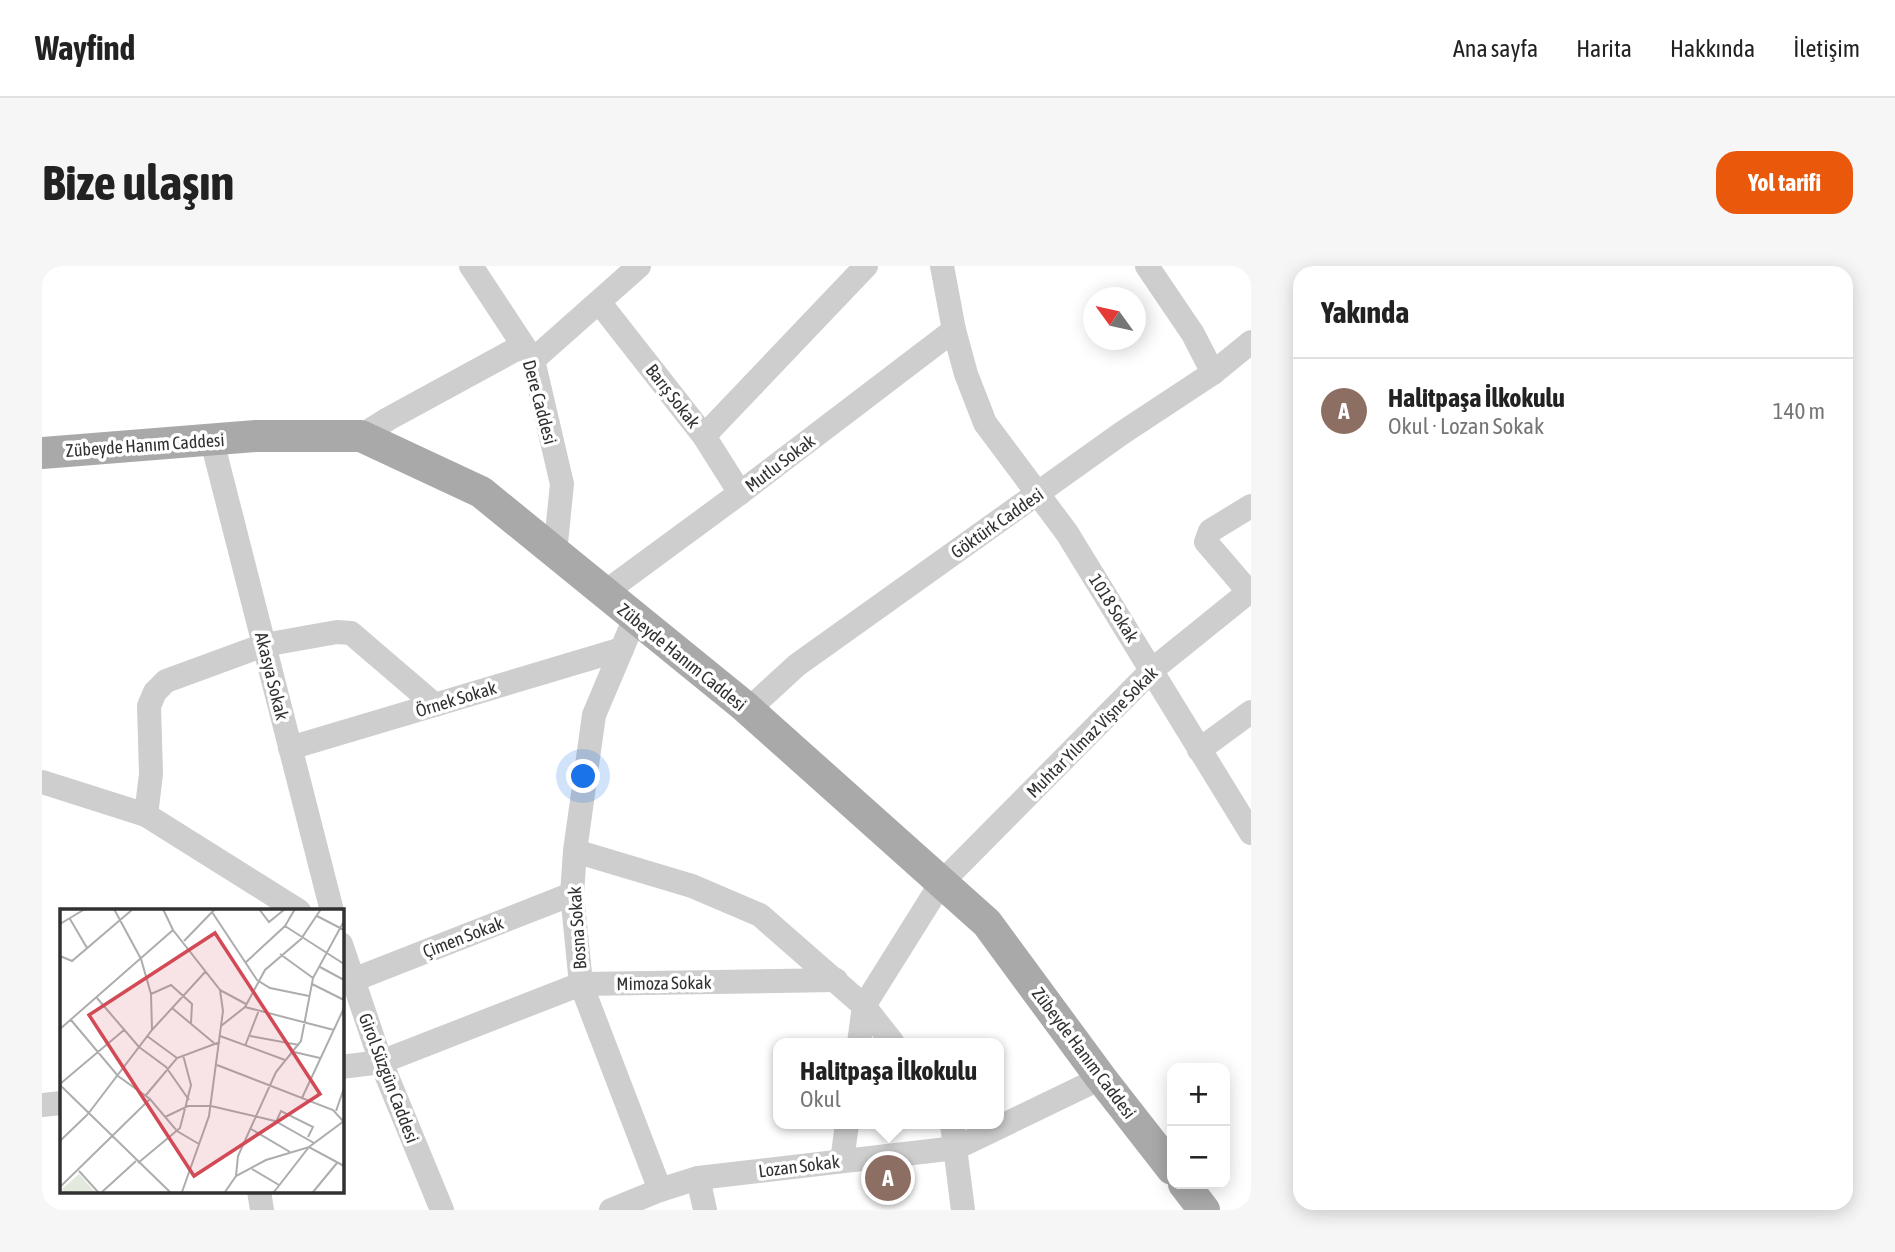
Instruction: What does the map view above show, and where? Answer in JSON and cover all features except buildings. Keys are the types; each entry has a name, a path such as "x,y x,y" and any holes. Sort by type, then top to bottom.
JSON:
{"main road":[{"name":"Zübeyde Hanım Caddesi","path":"42,453 256,436 361,436 481,492 748,710 986,923 1167,1163"},
{"path":"1188,1189 1204,1210"}],"street":[{"name":"Dere Caddesi","path":"471,266 528,353 562,484 555,553"},
{"path":"361,436 388,419 528,353 599,302 639,266"},
{"path":"704,436 866,266"},
{"name":"1018 Sokak","path":"942,266 965,374 985,424 1067,533 1251,833"},
{"path":"1147,266 1193,334 1213,373"},
{"name":"Barış Sokak","path":"599,302 704,436 740,494"},
{"name":"Mutlu Sokak","path":"604,593 740,494 954,330"},
{"name":"Göktürk Caddesi","path":"748,710 797,664 1122,433 1213,373 1251,342"},
{"name":"Akasya Sokak","path":"212,441 331,909"},
{"path":"1250,591 1206,542 1210,531 1251,506"},
{"name":"Muhtar Yılmaz Vişne Sokak","path":"864,1006 941,883 1152,670 1250,591"},
{"name":"Bosna Sokak","path":"635,618 594,715 575,851 572,894 581,984 660,1190"},
{"path":"146,815 151,774 149,706 155,692 166,681 264,645 337,632 351,633 435,705"},
{"name":"Örnek Sokak","path":"290,748 622,649"},
{"path":"1199,750 1251,712"},
{"path":"42,782 146,815 296,909"},
{"path":"575,851 692,886 760,915 864,1006 890,1038"},
{"name":"Çimen Sokak","path":"353,980 572,894"},
{"name":"Girol Süzgün Caddesi","path":"343,950 381,1062 442,1210"},
{"name":"Mimoza Sokak","path":"343,1067 381,1062 581,984 836,980"},
{"path":"860,1038 864,1006"},
{"name":"Lozan Sokak","path":"1004,1125 1101,1078"},
{"path":"42,1105 60,1103"},
{"path":"842,1161 846,1129"},
{"path":"953,1129 963,1210"},
{"name":"Lozan Sokak","path":"611,1210 698,1178 956,1148 995,1129"},
{"path":"698,1178 705,1210"},
{"path":"259,1192 262,1210"}],"place":[{"name":"Halitpaşa İlkokulu","path":"888,1178"}]}
